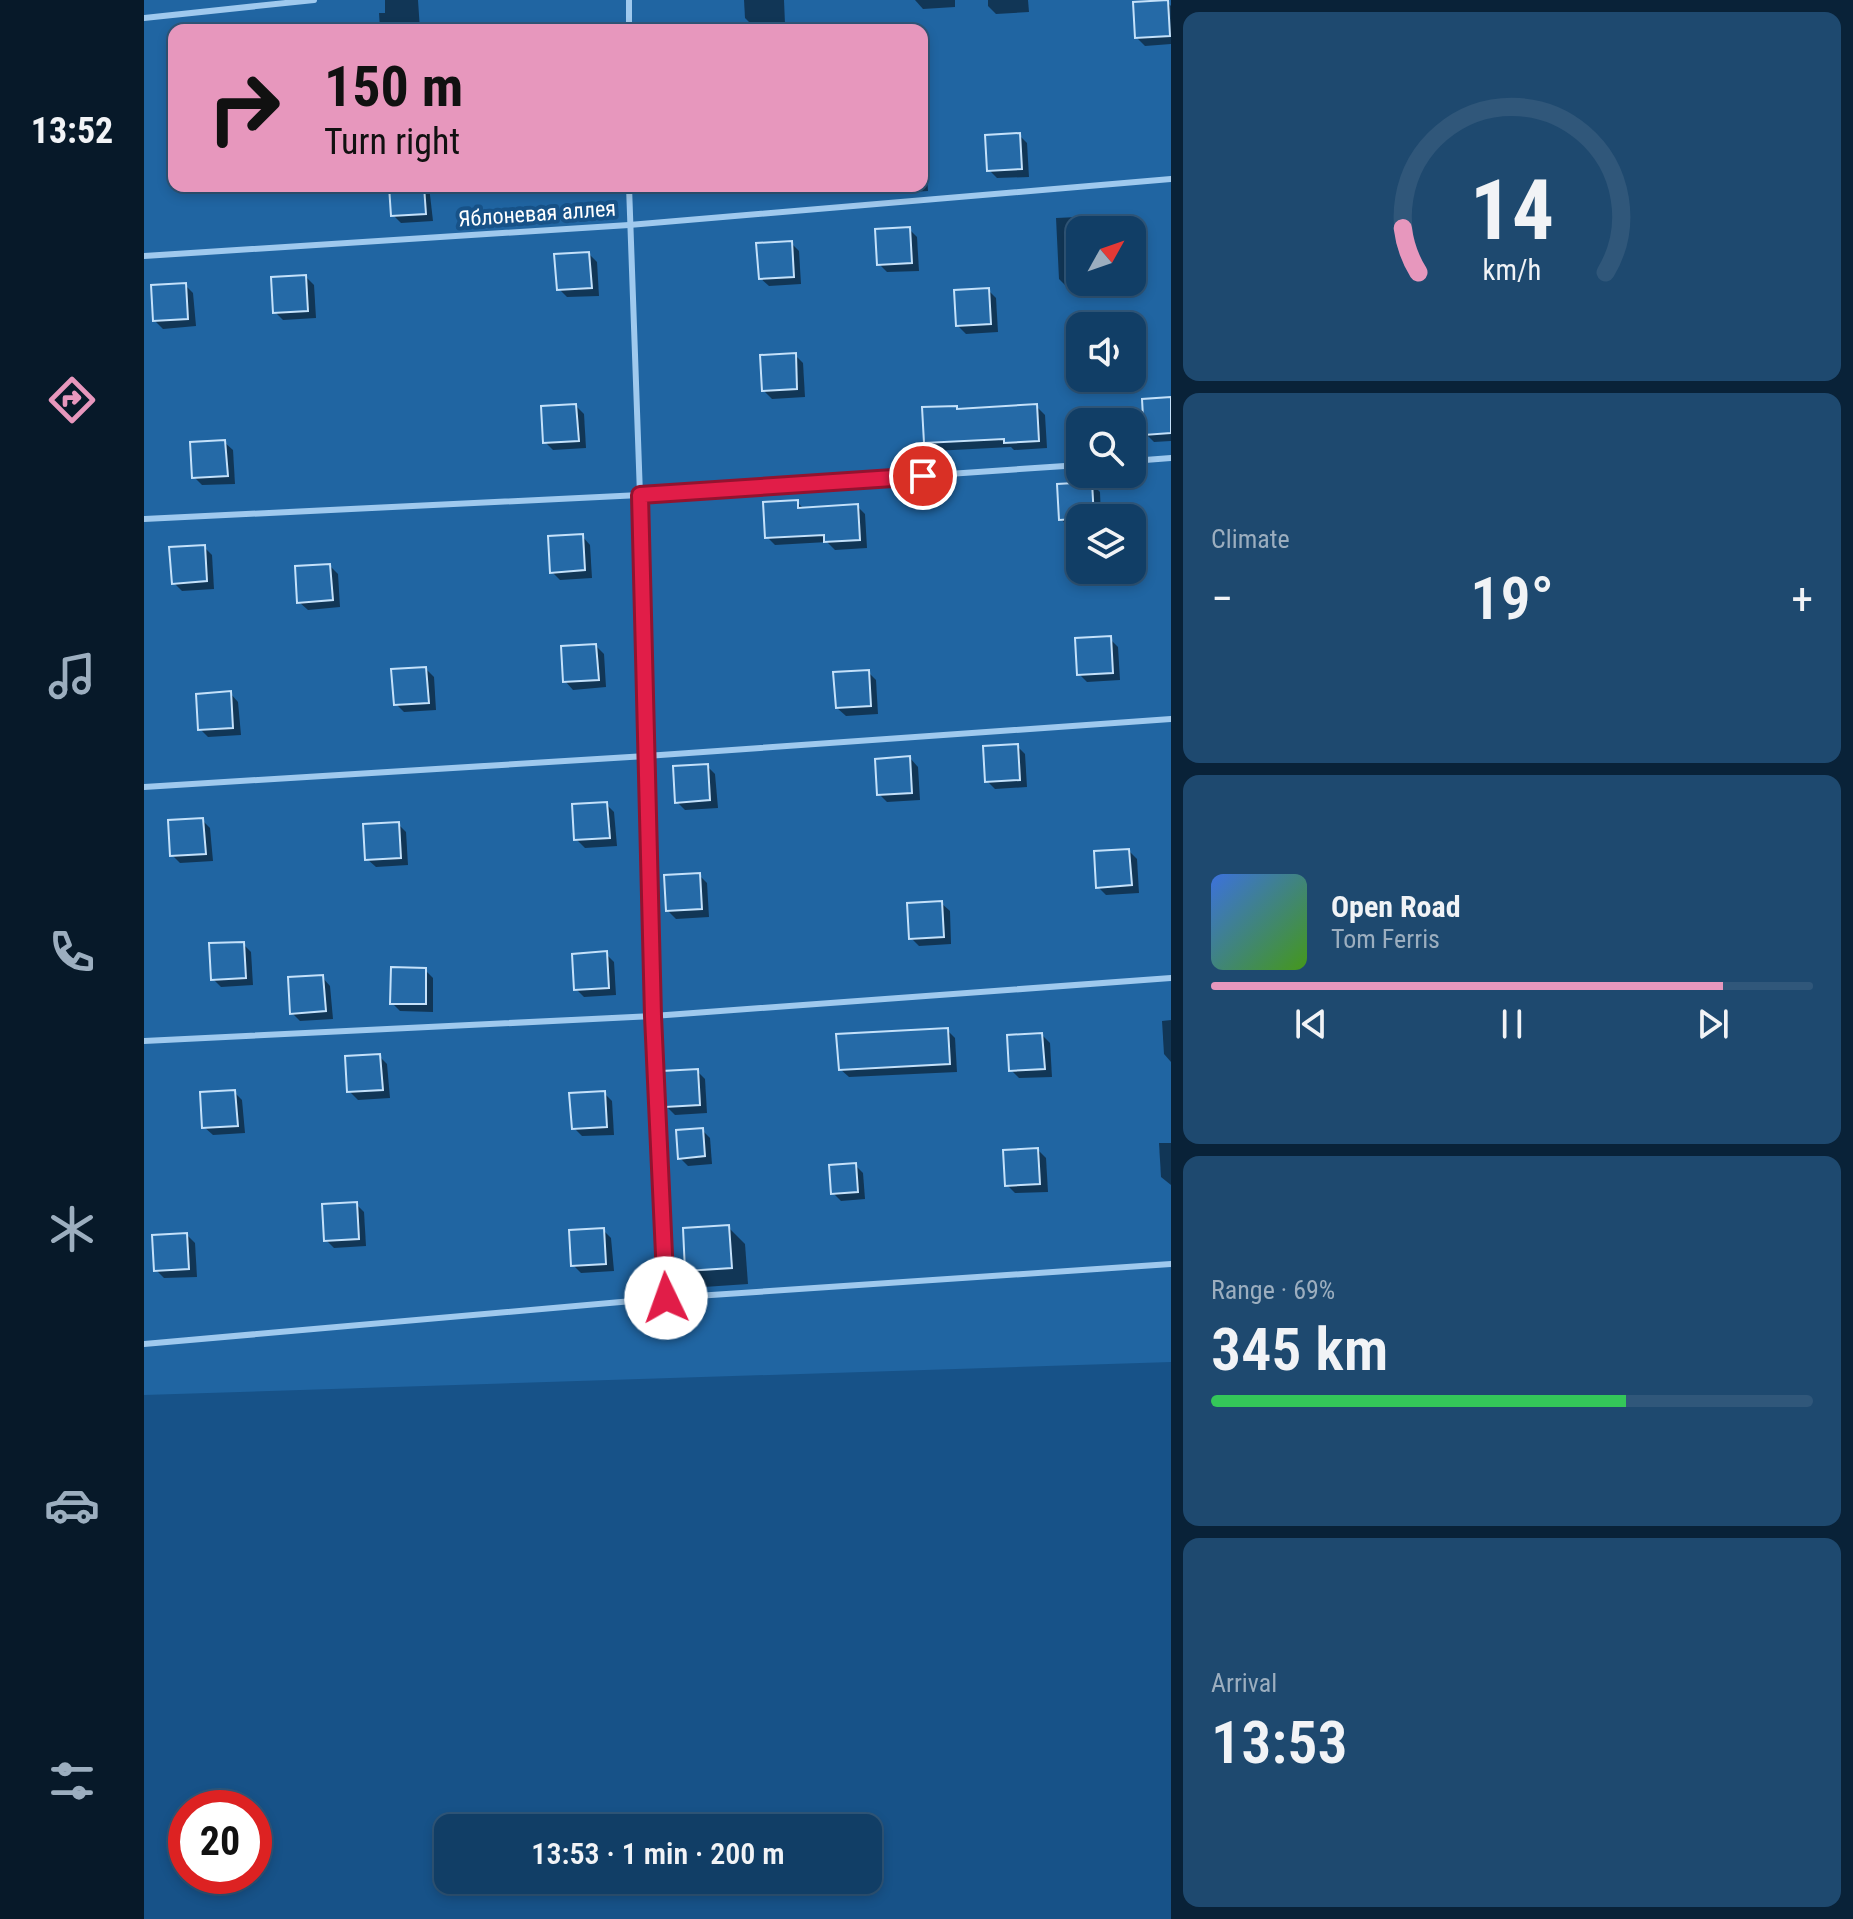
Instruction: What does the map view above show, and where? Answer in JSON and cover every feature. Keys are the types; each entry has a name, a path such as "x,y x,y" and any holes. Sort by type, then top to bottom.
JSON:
{"lane":[{"path":"144,18 314,0"},
{"path":"629,0 629,24"},
{"name":"Яблоневая аллея","path":"144,256 629,225 1171,179"},
{"path":"629,192 653,1016 666,1298"},
{"path":"1146,460 1171,458"},
{"path":"144,519 640,495 1066,466"},
{"path":"144,787 1171,719"},
{"path":"144,1041 653,1016 1171,978"},
{"path":"144,1344 666,1298 1171,1264"}],"shaded area":[{"path":"144,0 1171,0 1171,1362 144,1395"}],"building":[{"path":"1168,0 1170,36 1135,38 1133,2"},
{"path":"1020,133 1022,169 987,171 985,135"},
{"path":"389,192 424,192 426,214 391,216"},
{"path":"910,227 912,263 877,265 875,229"},
{"path":"792,241 794,277 759,279 756,243"},
{"path":"589,252 592,288 557,290 554,254"},
{"path":"306,275 308,311 273,313 271,277"},
{"path":"186,283 188,319 153,321 151,285"},
{"path":"989,288 991,324 956,326 954,290"},
{"path":"796,353 797,389 762,391 760,355"},
{"path":"1171,397 1171,433 1146,435 1146,408 1142,408 1142,399"},
{"path":"576,404 579,441 543,443 541,406"},
{"path":"1037,404 1039,441 1004,443 1004,439 924,443 922,407 957,406 957,409"},
{"path":"225,440 228,476 192,478 190,442"},
{"path":"1066,483 1066,488 1092,488 1093,504 1066,504 1066,520 1059,520 1057,484"},
{"path":"798,500 798,508 858,504 860,540 824,542 824,535 765,538 763,502"},
{"path":"583,534 585,570 550,573 548,536"},
{"path":"205,545 207,581 172,584 169,547"},
{"path":"330,564 333,600 297,603 295,566"},
{"path":"1111,636 1113,673 1077,675 1075,638"},
{"path":"596,644 599,680 563,682 561,646"},
{"path":"426,667 429,703 394,705 391,669"},
{"path":"869,670 871,706 836,708 833,672"},
{"path":"231,691 233,728 198,730 196,694"},
{"path":"1018,744 1020,780 985,782 983,746"},
{"path":"910,756 912,793 877,795 875,759"},
{"path":"708,764 710,800 675,803 673,766"},
{"path":"607,802 610,838 574,840 572,804"},
{"path":"203,818 206,854 170,856 168,820"},
{"path":"399,822 401,858 365,860 363,824"},
{"path":"1129,849 1132,885 1096,888 1094,851"},
{"path":"700,873 702,909 666,911 664,875"},
{"path":"942,901 944,937 909,939 907,903"},
{"path":"244,942 246,978 211,980 209,943"},
{"path":"607,951 609,988 574,990 572,954"},
{"path":"391,967 426,968 426,1004 390,1004"},
{"path":"323,975 326,1011 290,1014 288,977"},
{"path":"948,1028 950,1064 839,1070 836,1034"},
{"path":"1042,1033 1045,1069 1009,1071 1007,1035"},
{"path":"380,1054 383,1090 347,1092 345,1056"},
{"path":"698,1069 700,1105 665,1107 662,1071"},
{"path":"235,1090 238,1126 202,1128 200,1092"},
{"path":"605,1091 607,1127 572,1129 569,1093"},
{"path":"703,1128 705,1156 678,1159 676,1130"},
{"path":"1038,1148 1040,1184 1005,1186 1003,1150"},
{"path":"856,1163 858,1192 831,1194 829,1165"},
{"path":"357,1202 359,1239 324,1241 322,1204"},
{"path":"729,1225 732,1268 685,1271 683,1228"},
{"path":"604,1228 606,1264 571,1266 569,1230"},
{"path":"187,1233 189,1269 154,1271 152,1235"}],"route":[{"path":"666,1298 653,1016 640,495 923,476"}]}
